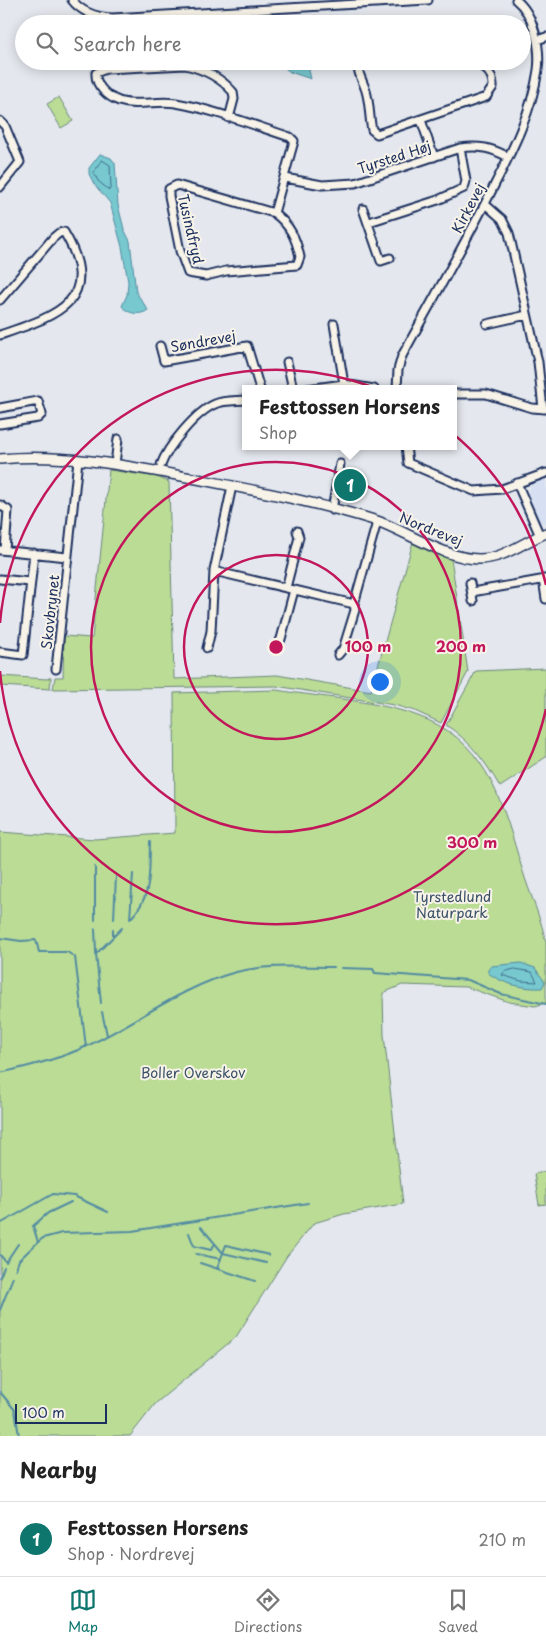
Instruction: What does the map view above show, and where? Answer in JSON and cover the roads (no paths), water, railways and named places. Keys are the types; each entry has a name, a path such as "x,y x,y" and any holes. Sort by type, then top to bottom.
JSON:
{"street":[{"path":"72,0 82,10 92,15"},
{"path":"165,15 428,0"},
{"path":"516,0 526,15"},
{"path":"531,26 537,40 546,37"},
{"name":"Kirkevej","path":"397,385 398,370 402,356 485,204 523,126 536,82 539,55 537,40"},
{"path":"104,70 96,73 101,88 119,101 137,104 169,102 204,109 293,139 295,144 274,213"},
{"path":"201,70 213,75 233,92 234,99 229,118"},
{"path":"359,70 367,96 373,132 379,134 482,99 489,94 493,83 487,70"},
{"path":"421,120 434,157"},
{"path":"0,121 5,126 20,162 0,187"},
{"name":"Tyrsted Høj","path":"285,178 322,185 356,183 460,148 476,146 487,147 508,157"},
{"path":"369,222 438,200 464,188 466,181 460,148"},
{"name":"Tusindfryd","path":"177,186 274,213 284,221 292,233 300,257 297,265 226,271 206,276 193,275 184,267 169,191 171,187 177,186"},
{"path":"457,394 486,394 532,408 545,409 538,362 509,233 502,219 485,204"},
{"path":"363,208 381,261 390,258"},
{"path":"0,300 52,238 64,232 76,255 80,270 80,282 73,297 65,306 45,320 0,335"},
{"path":"487,324 527,315"},
{"path":"334,324 344,384"},
{"name":"Søndrevej","path":"160,346 164,361 247,346 259,385"},
{"path":"286,362 292,385"},
{"path":"337,385 350,385"},
{"path":"161,465 172,443 208,408 217,403 242,400"},
{"path":"0,408 38,401 42,414 38,418 0,424"},
{"path":"115,464 118,438"},
{"path":"406,450 408,463 474,491 489,491 546,472"},
{"name":"Nordrevej","path":"0,459 78,460 115,464 232,486 377,522 468,558 492,558 543,534"},
{"name":"Skovbrynet","path":"56,669 78,460"},
{"path":"332,510 340,464"},
{"path":"517,483 543,534"},
{"path":"207,648 211,631 214,571 232,486"},
{"name":"Skovbrynet","path":"0,505 8,510 2,550 67,557"},
{"path":"338,655 343,649 377,522"},
{"path":"286,588 300,536 297,531"},
{"name":"Skovbrynet","path":"0,652 23,655 34,553"},
{"path":"214,571 354,604"},
{"name":"Skovbrynet","path":"0,579 30,582"},
{"path":"472,592 544,579 546,599"},
{"path":"470,583 473,601"},
{"path":"276,647 281,639 294,590"}],"water":[{"path":"287,70 309,70 311,79"},
{"path":"100,154 111,158 115,163 118,205 124,229 130,241 136,292 148,310 142,313 127,311 122,306 127,295 128,282 122,247 110,203 94,184 89,174 89,168"},
{"path":"521,963 535,968 545,982 542,988 514,985 488,973 491,966"}],"waterway":[{"path":"130,919 143,902 146,893 149,874 150,842"},
{"path":"95,867 95,920"},
{"path":"130,919 133,874"},
{"path":"114,919 116,876"},
{"path":"101,1003 96,954 122,928"},
{"path":"95,929 96,952"},
{"path":"113,929 113,936"},
{"path":"0,938 21,941 36,940 39,952 67,952 75,957 86,1047"},
{"path":"0,1073 44,1062 77,1051 106,1037 178,996 236,972 273,967 334,967"},
{"path":"341,968 373,969 375,973 468,980 501,994 546,1004"},
{"path":"102,1012 107,1035"},
{"path":"0,1224 53,1194 74,1196 108,1212"},
{"path":"38,1242 33,1226 48,1213 71,1202"},
{"path":"16,1269 19,1260 43,1238 62,1233 132,1231 308,1203"},
{"path":"201,1227 223,1253 266,1263"},
{"path":"189,1233 194,1246 211,1250 214,1245"},
{"path":"0,1255 6,1262 18,1244"},
{"path":"217,1269 226,1245 269,1255"},
{"path":"196,1254 221,1259"},
{"path":"200,1263 255,1281"},
{"path":"0,1277 4,1267"},
{"path":"0,1310 13,1277"},
{"path":"0,1392 15,1410 19,1436"}],"place":[{"name":"Festtossen Horsens","path":"350,485"}],"park label":[{"name":"Tyrstedlund Naturpark","path":"452,904"},
{"name":"Boller Overskov","path":"193,1072"}]}
